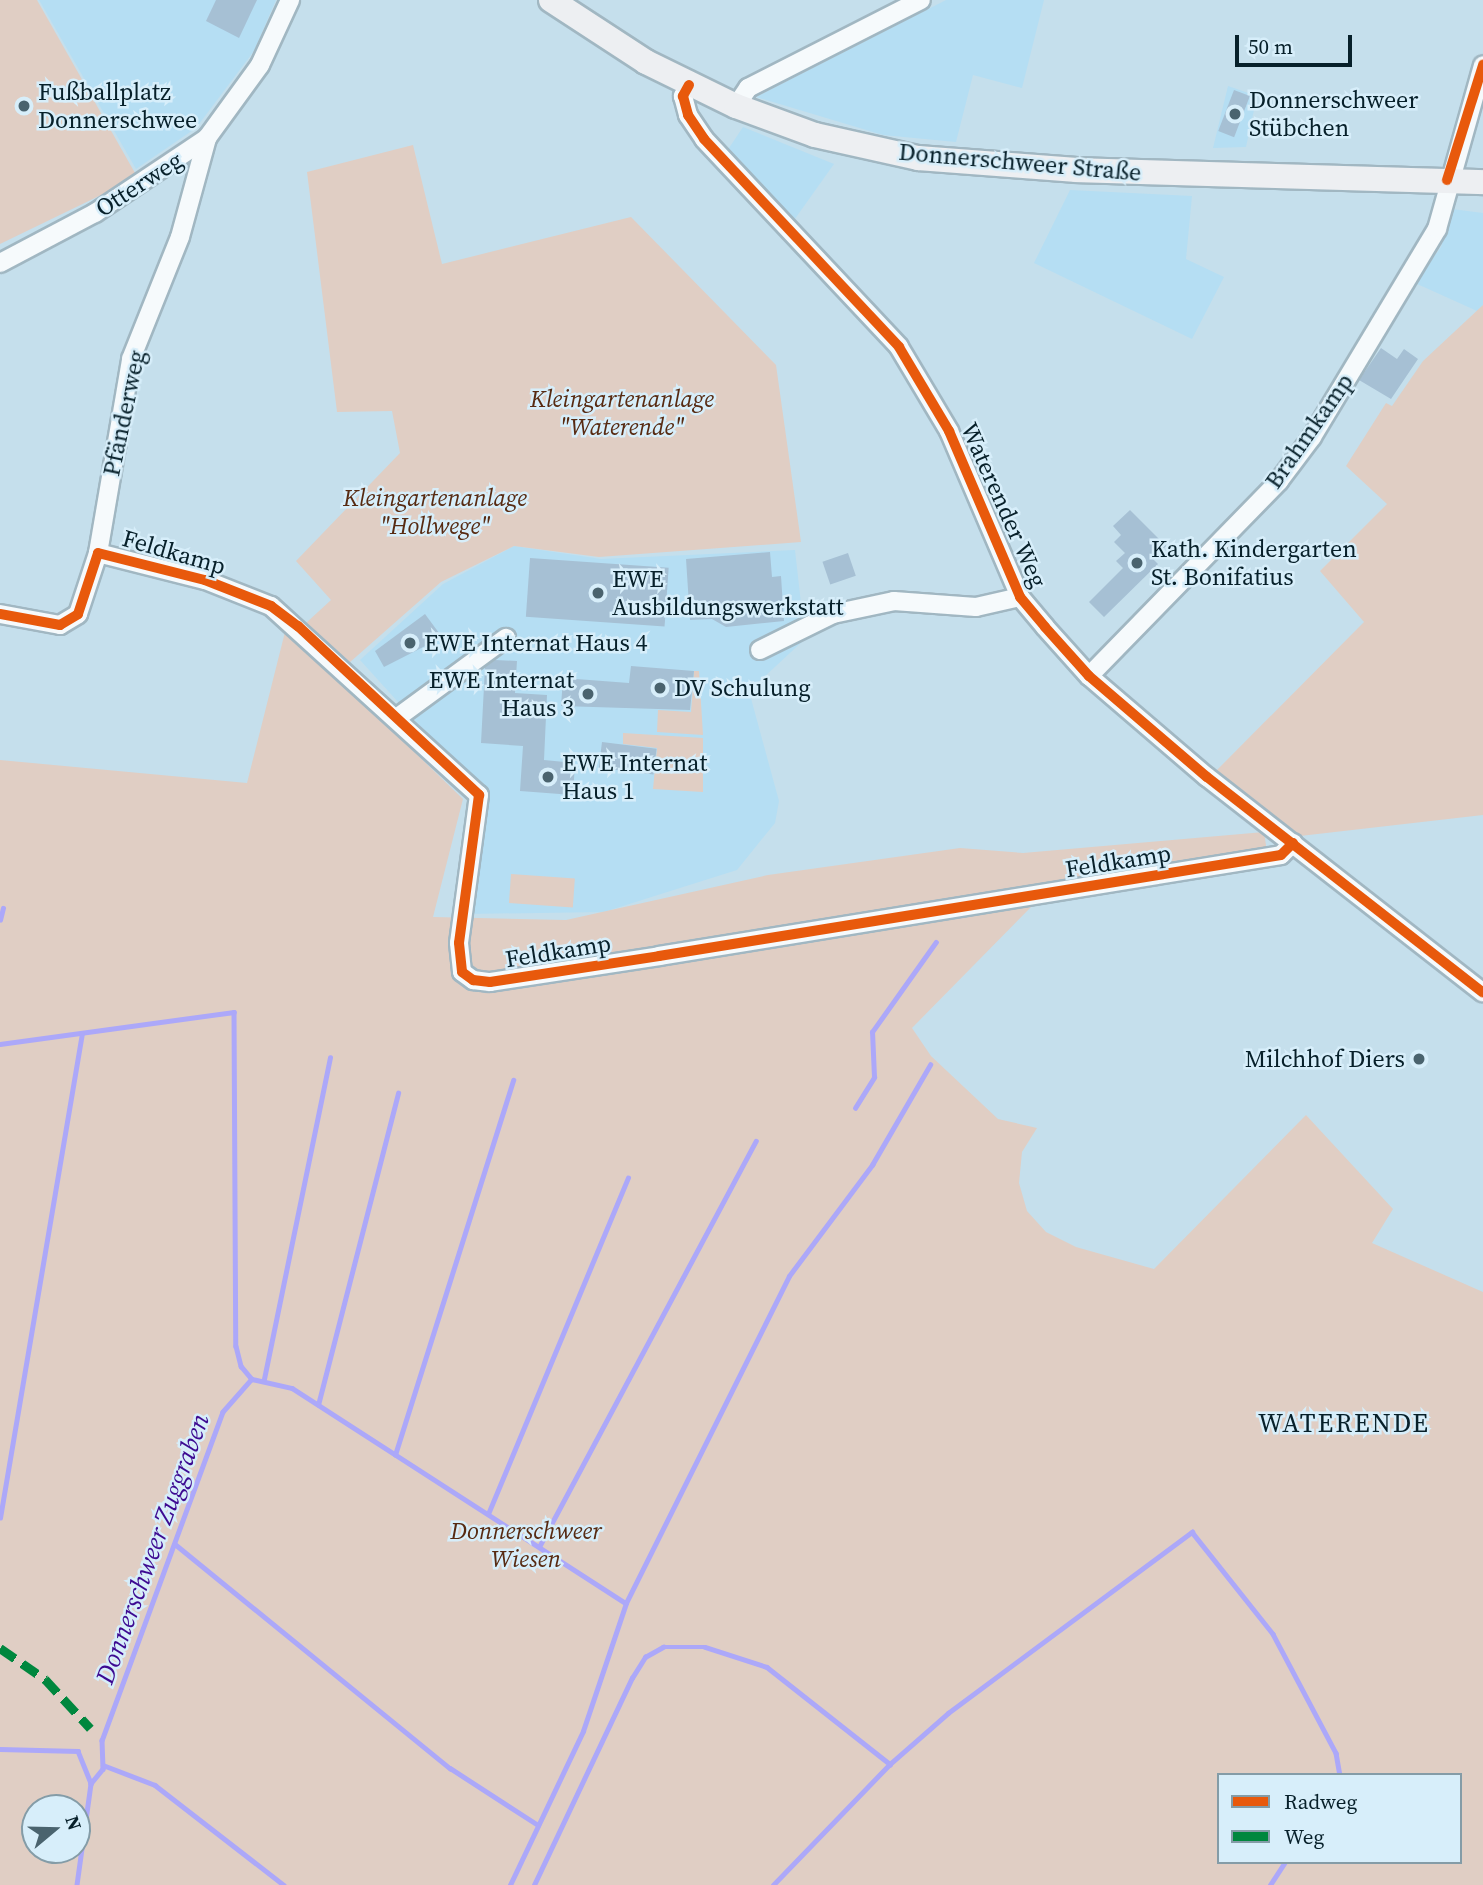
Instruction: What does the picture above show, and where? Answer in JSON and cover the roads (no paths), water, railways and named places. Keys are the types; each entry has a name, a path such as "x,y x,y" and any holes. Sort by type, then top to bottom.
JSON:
{"main road":[{"name":"Donnerschweer Straße","path":"551,0 689,85 736,106 851,144 953,162 1483,182"}],"street":[{"name":"Otterweg","path":"0,263 95,213 207,138 260,65 290,0"},
{"path":"736,106 748,88 921,0"},
{"name":"Brahmkamp","path":"1089,676 1279,481 1312,437 1425,252 1442,211 1447,180 1483,65"},
{"name":"Waterender Weg","path":"689,85 683,96 688,115 704,139 900,347 949,432 1020,597 1089,676 1405,937 1483,993"},
{"name":"Pfänderweg","path":"0,614 60,625 78,614 98,553 131,359 180,237 207,138"},
{"name":"Feldkamp","path":"98,553 205,580 271,606 398,717 479,795 459,961 473,980 490,982 1281,855 1293,843"},
{"name":"Waterender Weg","path":"760,650 833,614 894,601 975,607 1020,597"},
{"path":"398,717 506,638"}],"waterway":[{"path":"0,920 3,908"},
{"path":"855,1108 874,1077 872,1032 936,942"},
{"name":"Donnerschweer Zuggraben","path":"0,1044 234,1012 236,1346 241,1366 252,1379 223,1412 102,1740 103,1769 91,1784 77,1885"},
{"path":"0,1518 82,1034"},
{"path":"264,1379 330,1058"},
{"path":"510,1885 583,1731 626,1603 789,1276 872,1165 930,1065"},
{"path":"395,1455 513,1080"},
{"path":"318,1405 398,1093"},
{"path":"539,1547 756,1141"},
{"path":"488,1514 628,1178"},
{"path":"252,1379 292,1388 626,1603"},
{"path":"773,1885 890,1764 948,1713 1192,1532 1273,1634 1336,1753 1340,1773"},
{"path":"175,1544 450,1768 538,1825"},
{"path":"534,1885 632,1678 645,1657 663,1647 705,1647 767,1667 890,1764"},
{"path":"0,1749 78,1751 91,1783"},
{"path":"103,1765 155,1785 284,1885"},
{"path":"1270,1885 1284,1864"}],"place":[{"name":"Fußballplatz Donnerschwee","path":"24,106"},
{"name":"Donnerschweer Stübchen","path":"1235,114"},
{"name":"Kath. Kindergarten St. Bonifatius","path":"1137,563"},
{"name":"EWE Ausbildungswerkstatt","path":"598,593"},
{"name":"EWE Internat Haus 4","path":"410,643"},
{"name":"DV Schulung","path":"660,688"},
{"name":"EWE Internat Haus 3","path":"588,694"},
{"name":"EWE Internat Haus 1","path":"548,777"},
{"name":"Milchhof Diers","path":"1419,1059"}],"district":[{"name":"WATERENDE","path":"1344,1424"}],"park label":[{"name":"Kleingartenanlage \"Waterende\"","path":"622,413"},
{"name":"Kleingartenanlage \"Hollwege\"","path":"435,512"},
{"name":"Donnerschweer Wiesen","path":"526,1545"}]}
